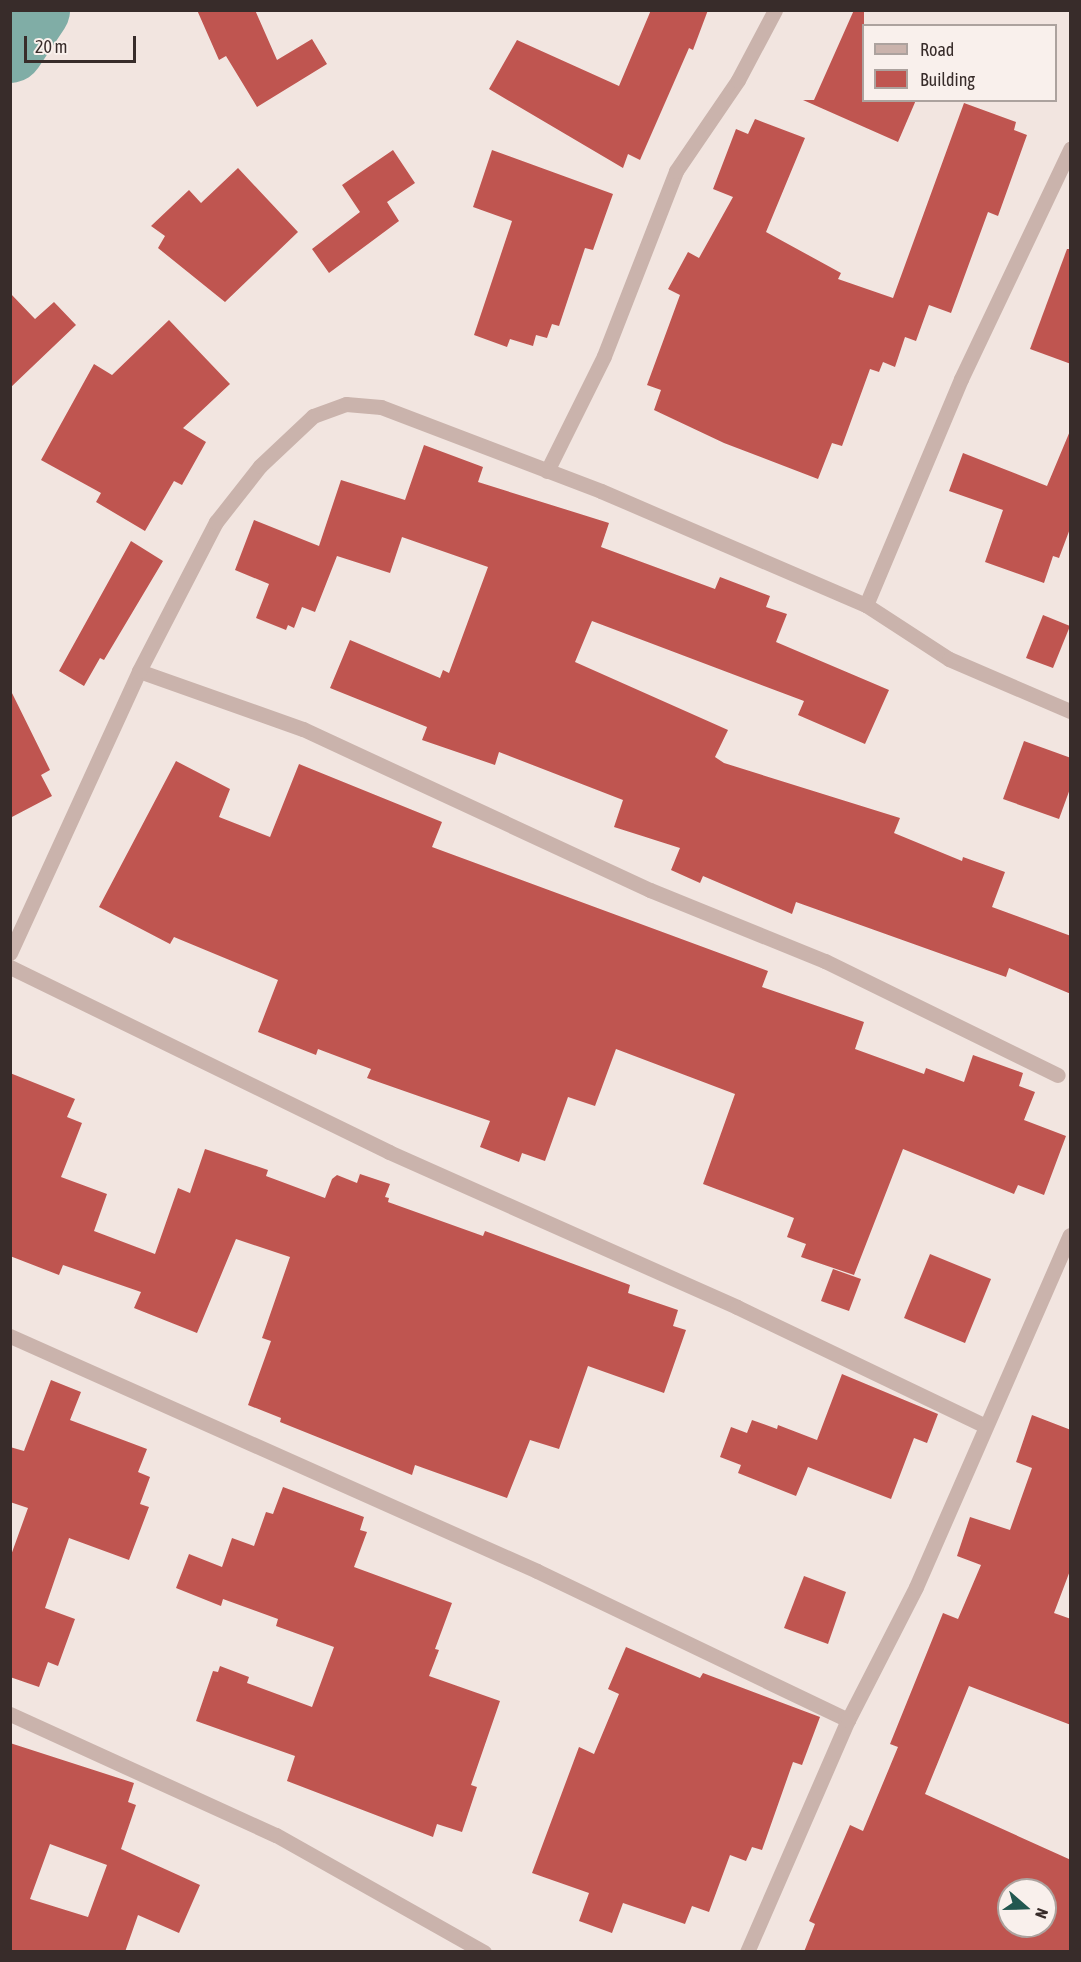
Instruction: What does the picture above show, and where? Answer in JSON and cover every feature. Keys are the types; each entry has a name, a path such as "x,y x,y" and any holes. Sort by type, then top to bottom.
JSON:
{"street":[{"path":"547,471 604,356 676,171 738,80 775,10"},
{"path":"866,605 961,379 1071,149"},
{"path":"10,953 139,671 216,522 260,466 313,416 346,404 381,407 547,471 866,605 949,659 1071,711"},
{"path":"139,671 303,729 650,890 825,961 1058,1075"},
{"path":"10,967 388,1152 737,1307 985,1426"},
{"path":"747,1952 848,1720 916,1587 1071,1235"},
{"path":"10,1336 537,1571 848,1720"},
{"path":"10,1714 276,1835 484,1952"}],"building":[{"path":"197,10 255,10 277,60 312,39 327,64 257,107 226,56 219,60"},
{"path":"651,10 708,10 693,50 689,48 640,160 628,154 623,168 489,89 517,40 619,86"},
{"path":"854,10 864,10 862,102 915,102 898,142 803,100 814,100"},
{"path":"964,103 1016,122 1014,130 1027,135 998,216 988,212 951,313 929,305 916,341 905,337 895,367 883,362 879,372 870,369 842,446 832,443 818,479 724,443 654,410 661,390 647,385 680,295 668,289 688,252 699,258 733,197 713,189 736,129 748,134 755,119 805,138 766,232 841,273 838,279 893,298"},
{"path":"393,150 415,183 387,202 399,221 329,273 312,249 360,212 342,185"},
{"path":"492,150 613,194 593,250 585,248 559,326 552,324 547,338 536,335 533,346 510,339 507,347 474,335 512,221 473,207"},
{"path":"238,168 298,232 225,302 158,248 165,236 151,226 189,190 201,203"},
{"path":"1067,249 1071,249 1071,364 1030,349"},
{"path":"10,293 35,319 54,302 76,325 10,388"},
{"path":"169,320 230,384 183,428 206,442 182,485 174,481 145,531 96,502 101,493 41,460 94,364 112,375"},
{"path":"1070,431 1071,526 1059,558 1053,556 1044,583 985,562 1003,510 949,491 963,453 1047,486"},
{"path":"424,445 483,467 478,482 609,523 601,547 715,589 720,577 770,596 766,607 787,614 776,642 889,690 865,744 798,715 804,701 592,621 575,662 728,730 715,757 724,763 900,818 894,833 962,861 963,857 1005,872 992,907 1071,936 1071,994 1009,968 1006,977 796,902 792,914 703,876 700,883 671,870 680,848 614,827 623,800 499,752 495,765 422,740 427,727 330,688 350,640 440,678 443,670 449,673 488,567 402,537 390,573 337,556 315,612 302,607 294,628 288,625 286,630 256,618 269,584 235,570 254,520 319,546 341,480 405,500"},
{"path":"131,541 163,561 104,660 100,658 84,686 59,671"},
{"path":"1043,615 1070,626 1053,668 1026,658"},
{"path":"10,689 50,770 41,775 52,796 10,818"},
{"path":"1024,741 1071,758 1071,786 1059,819 1003,799"},
{"path":"176,761 230,789 219,817 270,837 299,764 442,822 432,847 768,971 762,987 864,1022 855,1049 924,1074 926,1068 964,1082 973,1055 1023,1073 1019,1086 1035,1092 1024,1120 1066,1136 1044,1195 1018,1185 1014,1194 903,1149 854,1275 801,1257 806,1244 787,1237 794,1218 703,1184 735,1094 616,1049 595,1106 568,1097 545,1161 522,1153 519,1162 480,1147 490,1121 367,1078 371,1069 318,1049 316,1055 258,1032 278,980 174,937 170,944 99,907"},
{"path":"10,1073 75,1099 67,1117 82,1123 61,1177 107,1194 94,1231 155,1254 178,1188 190,1193 205,1149 268,1170 266,1176 325,1198 332,1179 337,1175 357,1183 360,1174 390,1184 385,1197 389,1198 388,1202 483,1236 485,1231 630,1285 628,1293 678,1310 673,1326 686,1330 664,1393 588,1366 559,1449 530,1440 507,1498 415,1465 412,1475 280,1422 281,1418 248,1405 271,1341 262,1338 290,1257 236,1239 197,1333 134,1308 141,1292 63,1265 59,1275 10,1256"},
{"path":"930,1254 991,1279 965,1343 904,1318"},
{"path":"833,1269 861,1279 849,1311 821,1301"},
{"path":"842,1374 938,1414 927,1443 914,1438 891,1499 808,1467 796,1496 738,1473 741,1465 720,1457 731,1427 747,1433 752,1420 777,1429 778,1425 817,1440"},
{"path":"51,1380 81,1392 70,1420 147,1449 138,1472 150,1477 140,1504 149,1507 129,1560 69,1538 45,1608 75,1619 58,1666 48,1662 39,1687 10,1677 10,1558 28,1508 10,1502 10,1447 24,1451"},
{"path":"1032,1415 1071,1430 1071,1568 1054,1613 1071,1619 1071,1725 969,1686 925,1794 1071,1860 1071,1952 804,1952 815,1924 809,1921 850,1825 863,1831 898,1747 890,1744 943,1613 958,1619 981,1565 957,1556 970,1517 1010,1530 1032,1468 1016,1462"},
{"path":"283,1487 364,1517 360,1530 367,1532 354,1567 452,1603 435,1649 439,1650 429,1676 500,1701 471,1785 477,1787 462,1832 437,1824 433,1837 287,1781 295,1756 196,1721 213,1671 218,1672 220,1666 249,1677 247,1683 312,1707 334,1647 276,1626 278,1619 223,1599 221,1606 176,1588 189,1554 222,1567 232,1538 254,1546 266,1512 273,1514"},
{"path":"804,1576 846,1592 828,1644 784,1628"},
{"path":"626,1647 700,1678 703,1673 820,1717 802,1765 793,1762 762,1850 752,1847 746,1861 730,1855 709,1912 692,1906 685,1924 623,1903 612,1933 579,1921 589,1893 532,1873 579,1747 594,1754 619,1694 608,1689"},
{"path":"10,1743 134,1783 128,1802 136,1805 121,1849 200,1885 179,1933 138,1915 125,1952 10,1952","holes":["50,1844 107,1865 88,1917 30,1899"]}],"waterway":[{"path":"10,49 36,10"}]}
